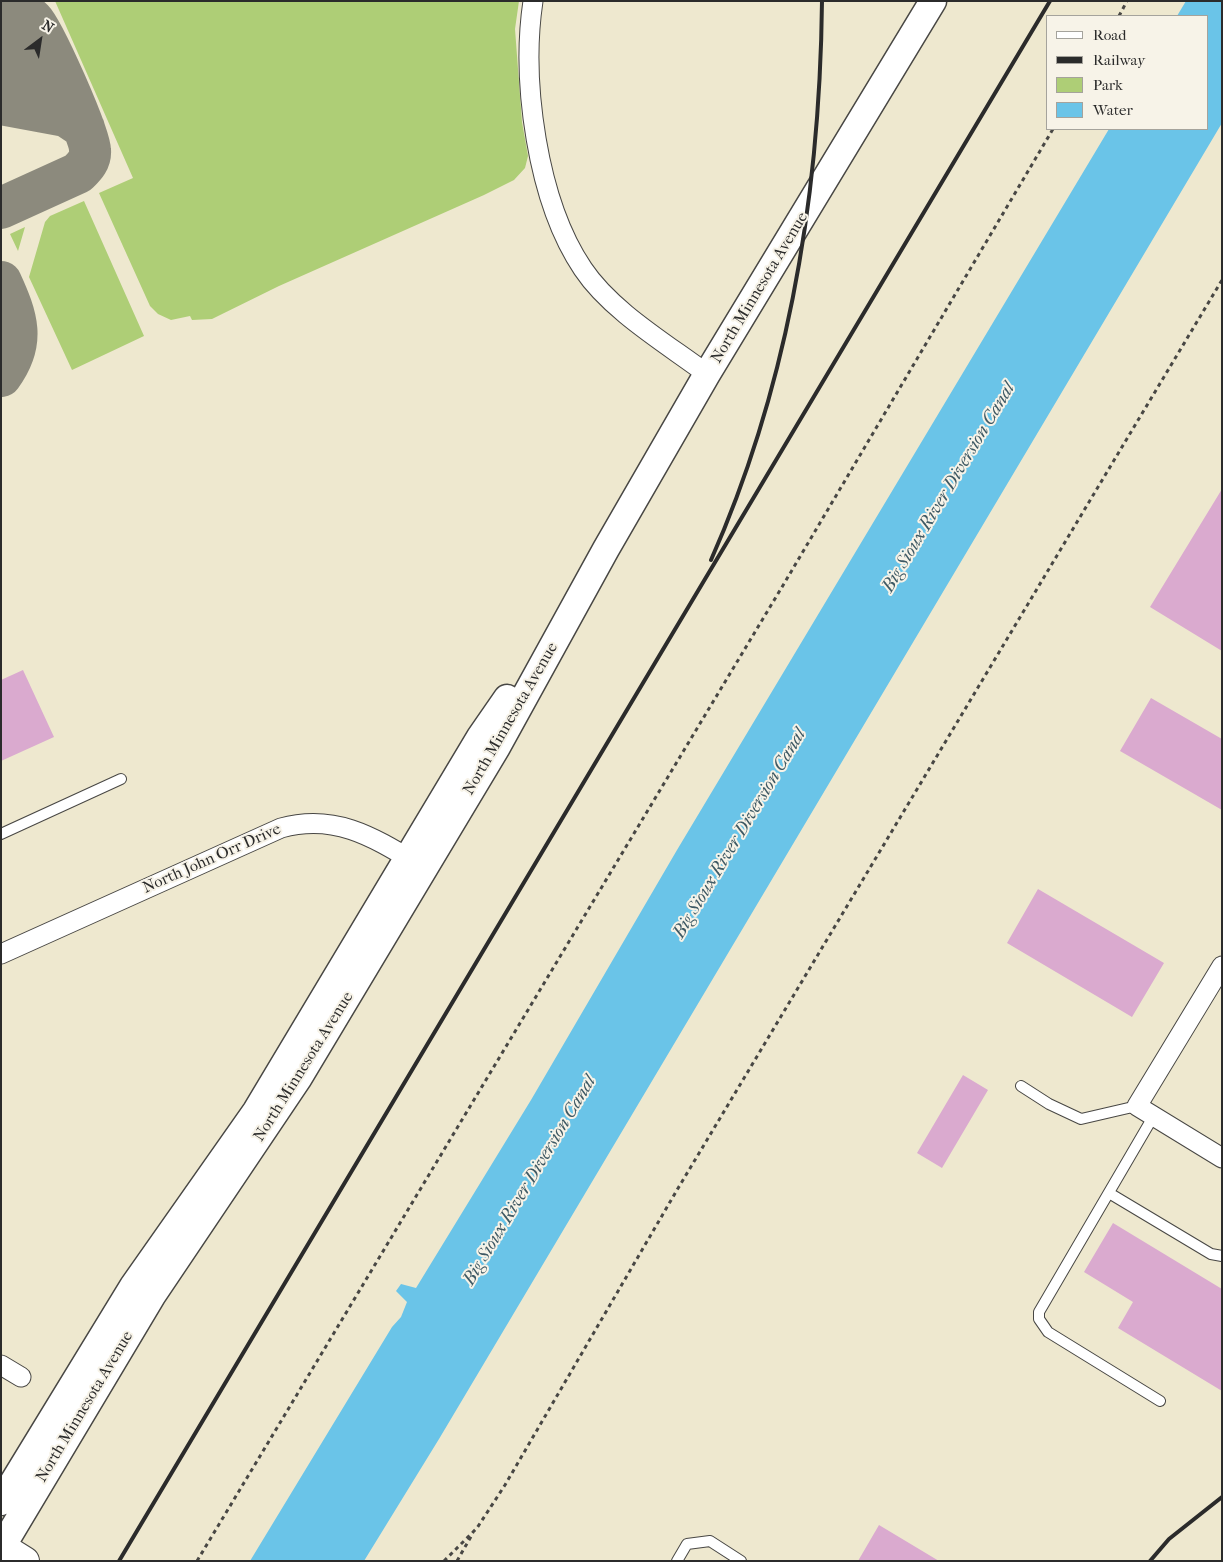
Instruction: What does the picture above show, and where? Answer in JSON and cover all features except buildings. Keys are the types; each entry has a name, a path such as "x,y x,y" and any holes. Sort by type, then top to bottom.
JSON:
{"main road":[{"name":"North Minnesota Avenue","path":"1,1502 133,1286 256,1111 416,863 497,747 591,576 707,374 933,1"},
{"name":"North Minnesota Avenue","path":"2,1547 133,1327 272,1120 416,863"},
{"path":"2,1547 25,1561"}],"street":[{"path":"533,1 528,56 533,121 547,186 569,245 583,270 616,305 707,374"},
{"name":"North John Orr Drive","path":"1,954 272,832 297,823 328,823 349,828 371,837 416,863"},
{"path":"1219,978 1137,1106 1222,1158"},
{"path":"1,1365 21,1377"}],"lane":[{"path":"1,834 121,780"},
{"path":"1021,1086 1049,1104 1081,1118 1137,1106"},
{"path":"1154,1117 1039,1312 1039,1319 1048,1332 1160,1401"},
{"path":"1109,1193 1211,1254 1222,1256"},
{"path":"677,1561 687,1544 710,1541 741,1561"}],"path":[{"path":"1120,15 1127,1"},
{"path":"197,1561 785,582 1052,130"},
{"path":"457,1561 505,1485 677,1190 1222,280"},
{"path":"444,1561 477,1528"}],"green space":[{"path":"55,1 519,1 515,29 522,122 528,156 525,168 514,180 484,195 279,286 212,319 192,320 190,316 171,320 158,314 150,306 99,193 133,178"},
{"path":"84,201 144,336 72,370 29,277 45,222 50,216"},
{"path":"25,227 18,251 10,234"}],"water":[{"name":"Big Sioux River Diversion Canal","path":"1186,1 1222,1 1222,123 439,1439 364,1561 250,1561 392,1327 401,1317 407,1302 396,1291 401,1284 416,1288 531,1100 677,850 1108,130 1208,130 1208,15 1178,15"}],"taxiway":[{"path":"1,8 18,11 26,15 39,28 75,105 90,150 90,157 87,163 78,173 1,208"},
{"path":"1,39 36,48 55,62"},
{"path":"1,73 56,84 72,100"},
{"path":"1,104 66,116 84,128"},
{"path":"1,282 15,318 16,329 14,352 1,376"}],"railway":[{"path":"711,560 738,493 761,425 780,356 795,286 807,216 815,145 822,1"},
{"path":"119,1561 1050,1"},
{"path":"1150,1561 1169,1539 1222,1497"}]}
